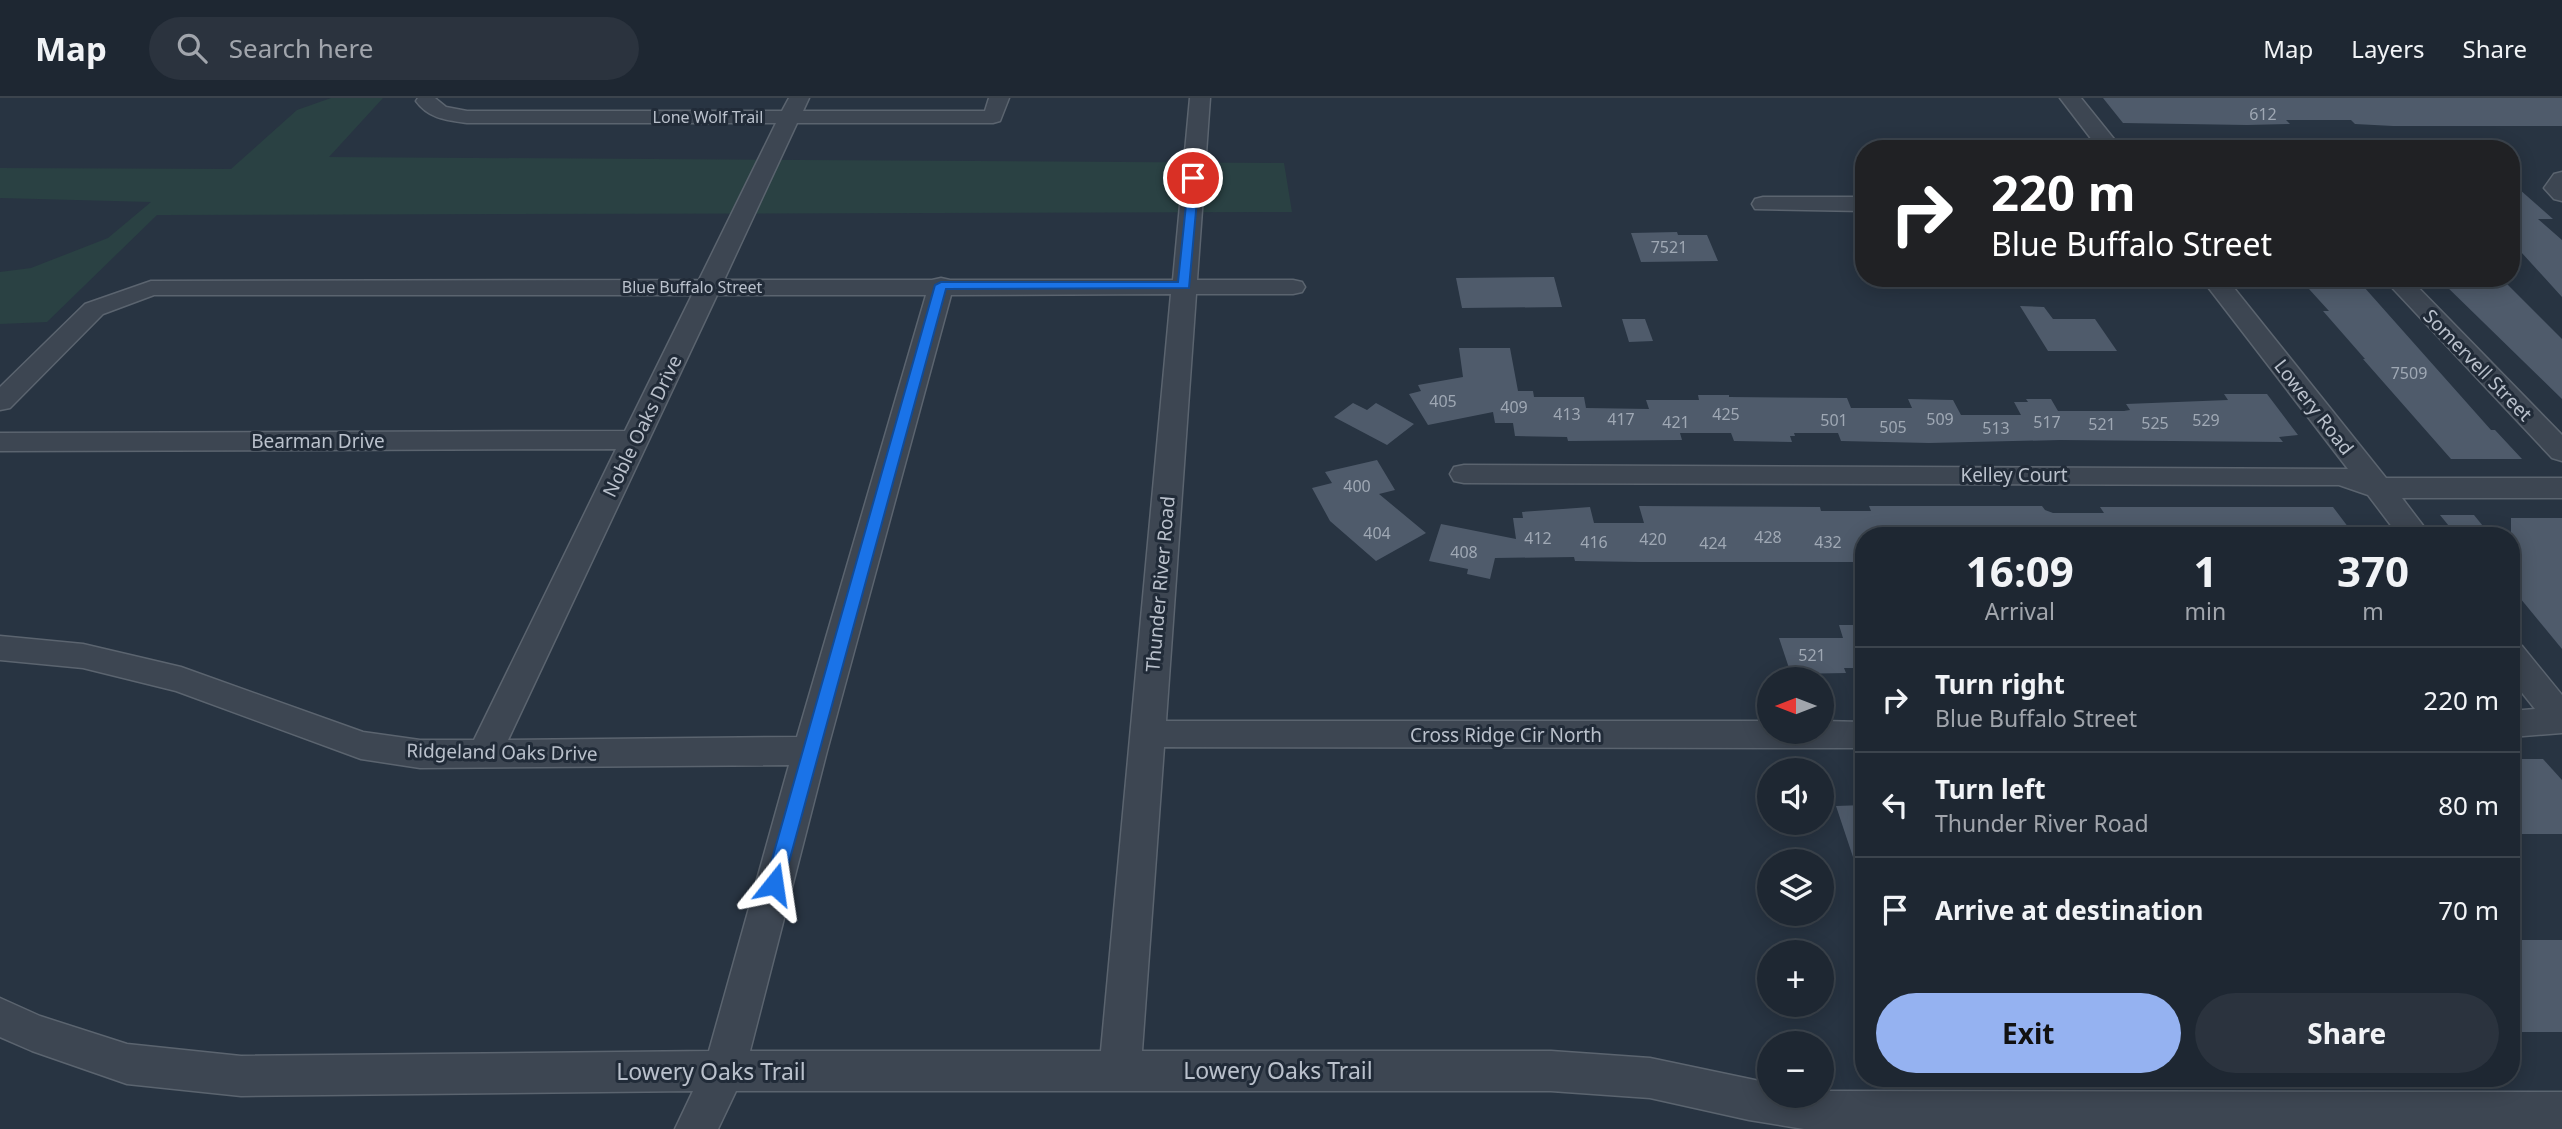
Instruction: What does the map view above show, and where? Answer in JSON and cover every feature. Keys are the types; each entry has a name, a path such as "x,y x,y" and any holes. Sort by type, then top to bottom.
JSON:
{"street":[{"path":"586,118 600,98"},
{"name":"Thunder River Road","path":"1120,1070 1200,98"},
{"path":"2070,98 2104,140"},
{"name":"Lone Wolf Trail","path":"426,101 439,112 467,117 586,118 794,108 996,108"},
{"name":"Noble Oaks Drive","path":"484,754 794,108"},
{"path":"2562,179 2555,188 2562,194"},
{"path":"1763,204 1855,204"},
{"path":"696,1129 724,1070 810,751 941,285"},
{"name":"Blue Buffalo Street","path":"0,402 94,309 151,288 941,285 1293,287"},
{"name":"Lowery Road","path":"2220,287 2409,527"},
{"name":"Somervell Street","path":"2404,287 2562,452"},
{"name":"Bearman Drive","path":"0,442 635,440"},
{"name":"Kelley Court","path":"1464,474 2340,476 2378,488 2562,488"},
{"name":"Ridgeland Oaks Drive","path":"0,648 83,656 181,680 361,745 421,754 810,751"},
{"path":"2520,666 2562,720"},
{"path":"2520,723 2562,720"},
{"name":"Cross Ridge Cir North","path":"1148,734 1855,736"},
{"name":"Lowery Oaks Trail","path":"0,1017 32,1032 127,1063 241,1076 724,1070 1550,1071 1650,1077 1749,1100 1821,1111 2562,1112"}],"green space":[{"path":"331,98 383,98 329,157 1284,163 1292,212 157,215 47,322 0,324 0,272 31,268 108,238 151,202 0,198 0,168 231,169 297,110"}],"building":[{"path":"2103,98 2562,98 2562,126 2393,126 2355,124 2351,120 2286,120 2290,124 2247,125 2123,123"},
{"path":"2520,190 2553,219 2538,219 2562,240 2562,297 2520,251"},
{"path":"1677,232 1678,235 1707,235 1718,261 1641,262 1631,233"},
{"path":"1554,277 1562,307 1462,308 1456,278"},
{"path":"2307,287 2364,287 2491,430 2495,430 2522,459 2451,459 2323,311 2329,311"},
{"path":"2447,287 2510,287 2562,339 2562,399"},
{"path":"2020,306 2044,307 2053,319 2095,319 2117,351 2048,351"},
{"path":"1622,319 1645,319 1653,341 1629,342"},
{"path":"1459,348 1510,348 1518,391 1533,391 1534,397 1584,397 1586,408 1649,409 1646,400 1699,400 1698,395 1729,395 1847,398 1851,408 1912,408 1908,399 1953,400 1961,415 2021,415 2014,402 2028,402 2026,399 2051,399 2058,411 2124,411 2130,410 2126,404 2228,400 2224,394 2267,394 2298,435 2279,437 2283,442 2060,440 1929,443 1841,441 1838,433 1794,433 1795,436 1790,436 1792,442 1734,441 1731,433 1680,433 1682,440 1568,441 1567,437 1515,436 1513,423 1495,423 1493,412 1428,425 1409,394 1421,391 1418,385 1463,377"},
{"path":"1353,403 1367,410 1376,403 1414,424 1387,445 1334,417"},
{"path":"1377,460 1395,490 1379,494 1426,533 1376,561 1330,521 1312,488 1332,483 1325,472"},
{"path":"1639,506 1820,507 1821,511 1871,511 1869,506 2042,506 2053,513 2104,513 2100,507 2333,507 2348,527 1855,527 1855,562 1640,562 1575,561 1574,557 1495,558 1490,579 1467,574 1468,569 1429,561 1441,524 1516,539 1513,518 1523,518 1522,512 1590,507 1594,523 1644,523"},
{"path":"2440,515 2474,515 2484,527 2450,527"},
{"path":"2511,518 2562,518 2562,649 2520,598 2520,527 2511,527"},
{"path":"1839,625 1855,625 1855,671 1854,668 1844,668 1846,673 1834,673 1834,667 1789,667 1779,638 1843,638"},
{"path":"2520,759 2543,759 2562,780 2562,834 2520,834"},
{"path":"1855,805 1855,863 1836,806"},
{"path":"2520,940 2562,940 2562,1032 2520,1032"}],"route":[{"path":"774,884 941,285 1184,286 1193,178"}]}
